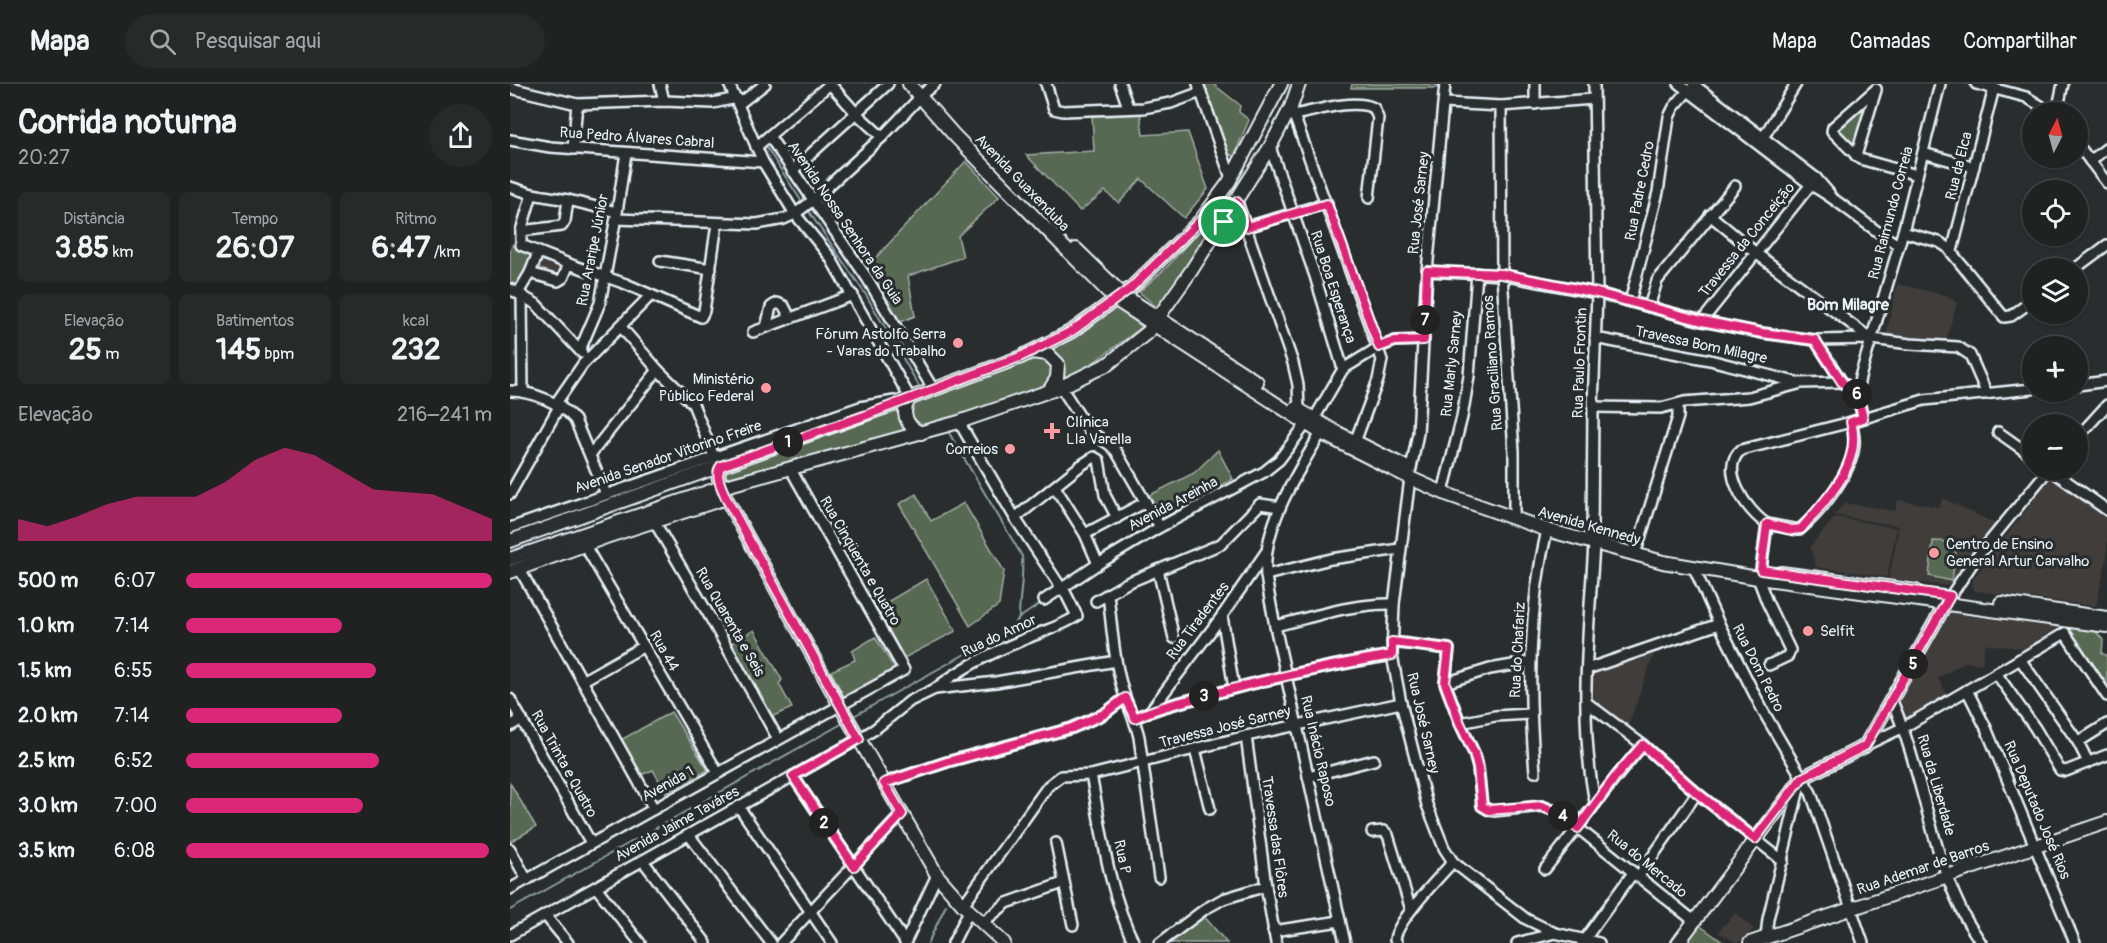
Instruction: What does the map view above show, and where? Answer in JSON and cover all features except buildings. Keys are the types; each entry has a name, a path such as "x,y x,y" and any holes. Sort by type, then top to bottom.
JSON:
{"main road":[{"name":"Avenida Guaxenduba","path":"909,84 925,89 1119,298"},
{"path":"510,559 654,521 724,492 734,483 959,422 1061,387 1108,364 1156,322 1237,202 1292,111 1299,84"},
{"name":"Avenida Senador Vitorino Freire","path":"510,541 569,520 603,499 908,399 1030,352 1072,331 1119,298 1201,220 1232,178 1280,85"},
{"name":"Avenida Guaxenduba","path":"925,89 954,135 1104,291 1119,298"},
{"path":"1232,178 1246,186"},
{"path":"1201,220 1213,222 1216,233"},
{"path":"1103,310 1106,303 1104,291"},
{"name":"Avenida Kennedy","path":"1119,298 1310,422 1355,442 1410,474"},
{"name":"Avenida Kennedy","path":"1156,322 1299,410 1321,433 1410,474 1547,530 1760,574"},
{"path":"1030,352 1045,353 1053,357 1058,364 1057,378 1049,391"},
{"path":"908,399 905,408 906,420 921,433"},
{"path":"718,461 717,471 724,492 856,734 937,875 966,908 1004,943"},
{"name":"Avenida Kennedy","path":"1444,488 1515,510 1593,540 1694,568 1760,574 2107,618"},
{"path":"514,570 581,540 724,492"},
{"path":"569,520 570,527 581,540"},
{"path":"1678,943 1802,778 1865,746 1948,599"},
{"name":"Avenida Kennedy","path":"1948,599 2065,626 2107,626"},
{"name":"Rua Ademar de Barros","path":"1750,943 1775,938 1850,909 2107,822"}],"street":[{"path":"660,84 664,101"},
{"name":"Avenida Nossa Senhora da Guia","path":"729,84 763,162 830,257 853,295 908,399"},
{"path":"510,88 577,104 664,101 714,103 738,101 765,84"},
{"path":"756,147 830,84 882,137"},
{"path":"792,171 888,84"},
{"path":"1046,84 1054,109 1058,111 1155,106 1200,88 1232,178"},
{"path":"1120,84 1128,107"},
{"name":"Rua José Sarney","path":"1445,84 1427,271 1418,433 1400,549 1394,604 1392,655 1401,703 1427,805 1444,848 1453,862"},
{"path":"1535,104 1536,84"},
{"name":"Rua Paulo Frontin","path":"1594,84 1597,293 1593,407 1593,540 1586,702 1589,773 1595,802"},
{"path":"1761,141 1796,84"},
{"name":"Rua Raimundo Correia","path":"1863,418 1857,394 1940,84"},
{"path":"1976,84 1994,88 2030,102"},
{"path":"2058,102 2063,84"},
{"path":"1684,85 1761,141 1870,226 1899,244"},
{"name":"Rua Padre Cedro","path":"1630,302 1658,192 1670,117 1684,85"},
{"path":"1856,156 1877,87"},
{"path":"1877,87 1832,129 1864,162 1917,175"},
{"name":"Rua da Elca","path":"1952,251 1994,88"},
{"path":"510,187 532,194 568,200 617,216 717,224 772,222 797,212 811,203 882,137 925,89"},
{"path":"1444,103 1501,106 1594,99"},
{"path":"573,149 577,104"},
{"path":"1355,442 1382,366 1379,347 1292,111 1353,104 1368,105 1374,108 1378,118 1370,198"},
{"name":"Rua Graciliano Ramos","path":"1501,106 1502,274 1514,452 1515,510"},
{"name":"Avenida Nossa Senhora da Guia","path":"769,136 811,203 867,278 933,389"},
{"name":"Rua Pedro Álvares Cabral","path":"510,140 550,147 763,162"},
{"name":"Rua Boa Esperança","path":"1270,147 1343,369"},
{"path":"2090,161 2107,147"},
{"name":"Rua Araripe Júnior","path":"580,350 594,321 605,276 626,153"},
{"path":"1923,153 1974,167"},
{"path":"2088,158 2107,183"},
{"name":"Travessa da Conceição","path":"1702,321 1813,182"},
{"path":"1649,307 1657,281 1735,186"},
{"path":"532,194 521,231 521,245 605,276 697,316 701,316 704,311 717,224"},
{"path":"521,231 562,226 568,200"},
{"path":"1237,202 1293,363 1298,385 1299,410"},
{"path":"1247,227 1327,204"},
{"path":"1710,215 1757,254 1872,339"},
{"path":"1902,232 1939,242 1952,251 2004,317 2011,316 2022,308"},
{"path":"2088,259 2107,245"},
{"path":"523,391 517,292 530,273 538,253"},
{"path":"660,261 711,269"},
{"path":"530,273 558,281 563,278 569,264"},
{"path":"1427,271 1502,274 1597,293 1702,321 1762,333 1815,340 1872,339 1953,346 1963,349 1970,355 1988,394"},
{"name":"Rua Marly Sarney","path":"1444,488 1462,417 1467,386 1477,273"},
{"path":"517,292 536,304 587,359"},
{"path":"510,494 558,404 587,359 651,295"},
{"path":"753,332 853,295"},
{"path":"766,327 771,308 777,303 784,306 790,318"},
{"path":"621,327 658,370 693,404 718,461"},
{"name":"Travessa Bom Milagre","path":"1595,338 1710,360 1799,383"},
{"path":"1343,369 1379,347 1395,341 1424,340"},
{"path":"1815,340 1842,382 1857,394"},
{"name":"Avenida Areinha","path":"1044,600 1160,527 1264,472 1280,460 1310,422 1343,369"},
{"path":"590,455 658,370"},
{"name":"Travessa Bom Milagre","path":"1593,407 1661,408 1678,404 1749,397 1799,383 1842,382"},
{"path":"2088,384 2106,382"},
{"path":"1061,387 1089,431 1110,444 1116,451 1160,527"},
{"path":"1851,422 1854,434 1851,457 1840,482 1799,530 1767,524 1750,507 1733,482 1733,465 1737,453 1746,448 1851,422 1911,403 2022,390"},
{"path":"510,391 523,391 558,404 575,420 590,455 603,499"},
{"path":"1637,548 1678,417 1678,404"},
{"path":"2088,426 2107,405"},
{"path":"959,422 1015,518 1062,588"},
{"path":"1998,432 2022,449"},
{"name":"Rua Inácio Raposo","path":"1321,433 1280,507 1268,549 1266,574 1285,676 1345,943"},
{"path":"1015,518 1094,457 1099,460 1104,495 1117,518"},
{"name":"Rua Cinqüenta e Quatro","path":"790,468 904,670 841,707"},
{"path":"1948,599 2003,524 2041,480"},
{"path":"2064,480 2107,510"},
{"path":"1055,487 1085,534 1098,564"},
{"name":"Avenida Senador Vitorino Freire","path":"510,528 603,499"},
{"path":"1085,534 1146,502"},
{"path":"1096,601 1127,583 1221,544 1260,504 1280,507"},
{"name":"Rua Quarenta e Seis","path":"654,521 778,739"},
{"path":"1767,524 1760,574 1767,602 1790,650 1788,656 1769,665"},
{"name":"Rua do Chafariz","path":"1535,772 1530,714 1530,662 1537,575 1547,530"},
{"name":"Rua 44","path":"581,540 718,773"},
{"name":"Rua Tiradentes","path":"1151,710 1222,616 1268,549"},
{"path":"1266,574 1331,559 1400,549"},
{"name":"Rua Dom Pedro","path":"1694,568 1719,624 1763,711 1814,800 1863,943"},
{"path":"514,570 582,681 654,809"},
{"path":"1158,570 1174,638"},
{"name":"Rua do Amor","path":"935,689 952,675 1029,637 1067,623 1077,616 1078,614 1062,588"},
{"path":"1107,594 1116,662 1125,698 1135,718 1144,763 1159,877"},
{"path":"1275,626 1353,608 1394,604"},
{"path":"1222,616 1234,688"},
{"path":"1587,669 1719,624"},
{"path":"1865,746 1904,727 2020,659 2065,626 2107,696"},
{"path":"1392,642 1448,648 1445,683 1460,723 1495,716 1530,714"},
{"path":"582,681 644,646"},
{"path":"1135,718 1151,710 1234,688 1392,655"},
{"path":"2020,659 2078,742 2088,762"},
{"path":"935,689 996,682 1116,662"},
{"path":"1445,683 1490,669 1530,662"},
{"path":"1996,673 2035,728 2060,770 2066,771 2107,755"},
{"name":"Avenida Jaime Taváres","path":"510,935 793,776 856,734 875,729 910,701 935,689"},
{"name":"Rua Deputado José Rios","path":"1967,690 1986,728 2036,845 2075,943"},
{"path":"884,783 947,762 1072,728 1104,714 1125,698"},
{"name":"Rua Trinta e Quatro","path":"510,699 591,843"},
{"name":"Rua da Liberdade","path":"1892,701 1904,727 1948,876 1960,908 1981,943"},
{"path":"1586,702 1643,745 1697,793 1783,861"},
{"name":"Travessa José Sarney","path":"953,943 966,908 1038,799 1055,778 1067,775 1091,775 1246,736 1401,703"},
{"name":"Avenida 1","path":"510,889 778,739 841,707"},
{"path":"510,726 522,719"},
{"name":"Rua do Mercado","path":"1460,723 1474,753 1478,768 1482,806 1494,811 1542,806 1549,808 1578,828 1694,921"},
{"path":"2078,742 2106,726"},
{"name":"Travessa das Flôres","path":"1246,736 1276,943"},
{"path":"1545,869 1578,828 1595,802 1643,745"},
{"path":"1195,749 1210,809"},
{"path":"1308,777 1374,760"},
{"name":"Rua P","path":"1091,775 1109,870 1125,925 1134,943"},
{"path":"793,776 905,943"},
{"path":"1775,938 1768,919 1802,778"},
{"path":"1584,941 1697,793"},
{"path":"739,807 832,943"},
{"path":"781,943 902,814"},
{"path":"1372,832 1384,831 1388,835 1411,910"},
{"path":"689,835 771,943"},
{"path":"1056,843 1073,925"},
{"path":"510,849 527,879"},
{"path":"643,861 706,943"},
{"path":"1397,943 1395,934 1411,910 1453,862 1526,919 1555,933 1599,943"},
{"path":"905,943 937,875"},
{"path":"982,922 1007,903 1063,883"},
{"path":"1160,943 1205,909 1223,899 1266,886"},
{"path":"596,887 640,943"},
{"path":"545,915 568,943"},
{"path":"1273,931 1340,921"},
{"path":"1517,943 1555,933"}],"shaded area":[{"path":"539,256 566,265 558,278 533,271"},
{"path":"1897,284 1946,295 1957,303 1945,343 1889,338 1886,335"},
{"path":"2049,480 2057,480 2107,517 2107,558 2096,606 1975,591 1972,586 1974,578"},
{"name":"Centro de Ensino General Artur Carvalho","path":"1942,498 1996,524 1955,580 1946,586 1889,579 1899,526 1834,515 1845,503 1895,511 1898,500 1940,507"},
{"path":"1835,517 1897,528 1887,577 1816,567 1810,547"},
{"path":"1946,611 2058,627 2025,649 1985,644 1982,664 1965,662 1938,678 1948,696 1905,718 1897,701"},
{"path":"1654,654 1628,726 1594,698 1593,674"},
{"path":"1735,913 1754,929 1738,943 1718,932"}],"green space":[{"path":"1206,84 1213,84 1240,105 1239,112 1249,120 1234,156 1228,154 1203,87"},
{"path":"1352,84 1437,84 1436,88 1351,88"},
{"path":"1871,97 1854,150 1833,129"},
{"path":"1140,111 1143,135 1188,132 1208,189 1184,218 1141,179 1119,203 1105,191 1080,211 1026,155 1094,151 1092,116"},
{"path":"966,161 999,197 958,236 963,257 908,276 915,316 898,323 866,268"},
{"path":"1205,226 1209,228 1209,232 1158,308 1139,292 1167,267"},
{"path":"513,244 535,254 517,289 510,286 510,251"},
{"path":"1117,307 1142,327 1083,370 1061,379 1048,349"},
{"path":"1035,357 1053,361 1053,376 1043,388 929,425 920,424 912,419 910,406 913,403"},
{"path":"901,407 910,429 727,478 724,471"},
{"path":"1218,450 1233,479 1160,520 1146,497 1194,473"},
{"path":"916,494 931,521 964,503 1004,571 999,605 970,626 899,504"},
{"path":"1933,541 1957,542 1952,581 1929,576"},
{"path":"926,579 956,631 904,658 877,608"},
{"path":"2070,626 2093,628 2103,640 2102,654 2107,655 2107,688 2068,630"},
{"path":"754,630 782,680 779,684 792,708 771,717 730,644"},
{"path":"875,637 895,669 844,697 831,671 855,660 852,651"},
{"path":"671,712 708,770 666,793 653,770 641,775 619,741"},
{"path":"510,783 536,827 510,842"},
{"path":"1203,915 1227,943 1167,943"},
{"path":"1699,925 1724,943 1686,943"}],"waterway":[{"path":"766,147 804,205"},
{"path":"807,209 866,295 919,386"},
{"path":"949,433 1022,556 1019,618"},
{"path":"852,717 1010,629 1019,618 1040,604"},
{"path":"510,910 845,722"},
{"path":"928,943 946,905"}],"place":[{"name":"Fórum Astolfo Serra - Varas do Trabalho","path":"958,343"},
{"name":"Ministério Público Federal","path":"766,388"},
{"name":"Clínica LIa Varella","path":"1052,431"},
{"name":"Correios","path":"1010,449"},
{"name":"Centro de Ensino General Artur Carvalho","path":"1934,553"},
{"name":"Selfit","path":"1808,631"}],"district":[{"name":"Bom Milagre","path":"1848,305"}],"route":[{"path":"1237,202 1247,227 1327,204 1379,347 1395,341 1424,340 1427,271 1502,274 1597,293 1702,321 1762,333 1815,340 1842,382 1857,394 1863,418 1851,422 1854,447 1840,482 1801,529 1798,531 1767,524 1761,570 1950,596 1865,746 1802,778 1755,839 1697,793 1643,745 1595,802 1578,828 1558,813 1542,806 1489,810 1482,806 1480,801 1480,782 1474,753 1445,683 1449,649 1392,642 1392,655 1234,688 1151,710 1135,718 1125,698 1090,722 947,762 884,783 902,814 854,866 793,776 859,739 726,498 718,469 1020,357 1072,331 1123,295 1201,220 1213,222 1216,233 1224,222 1237,202"}]}
